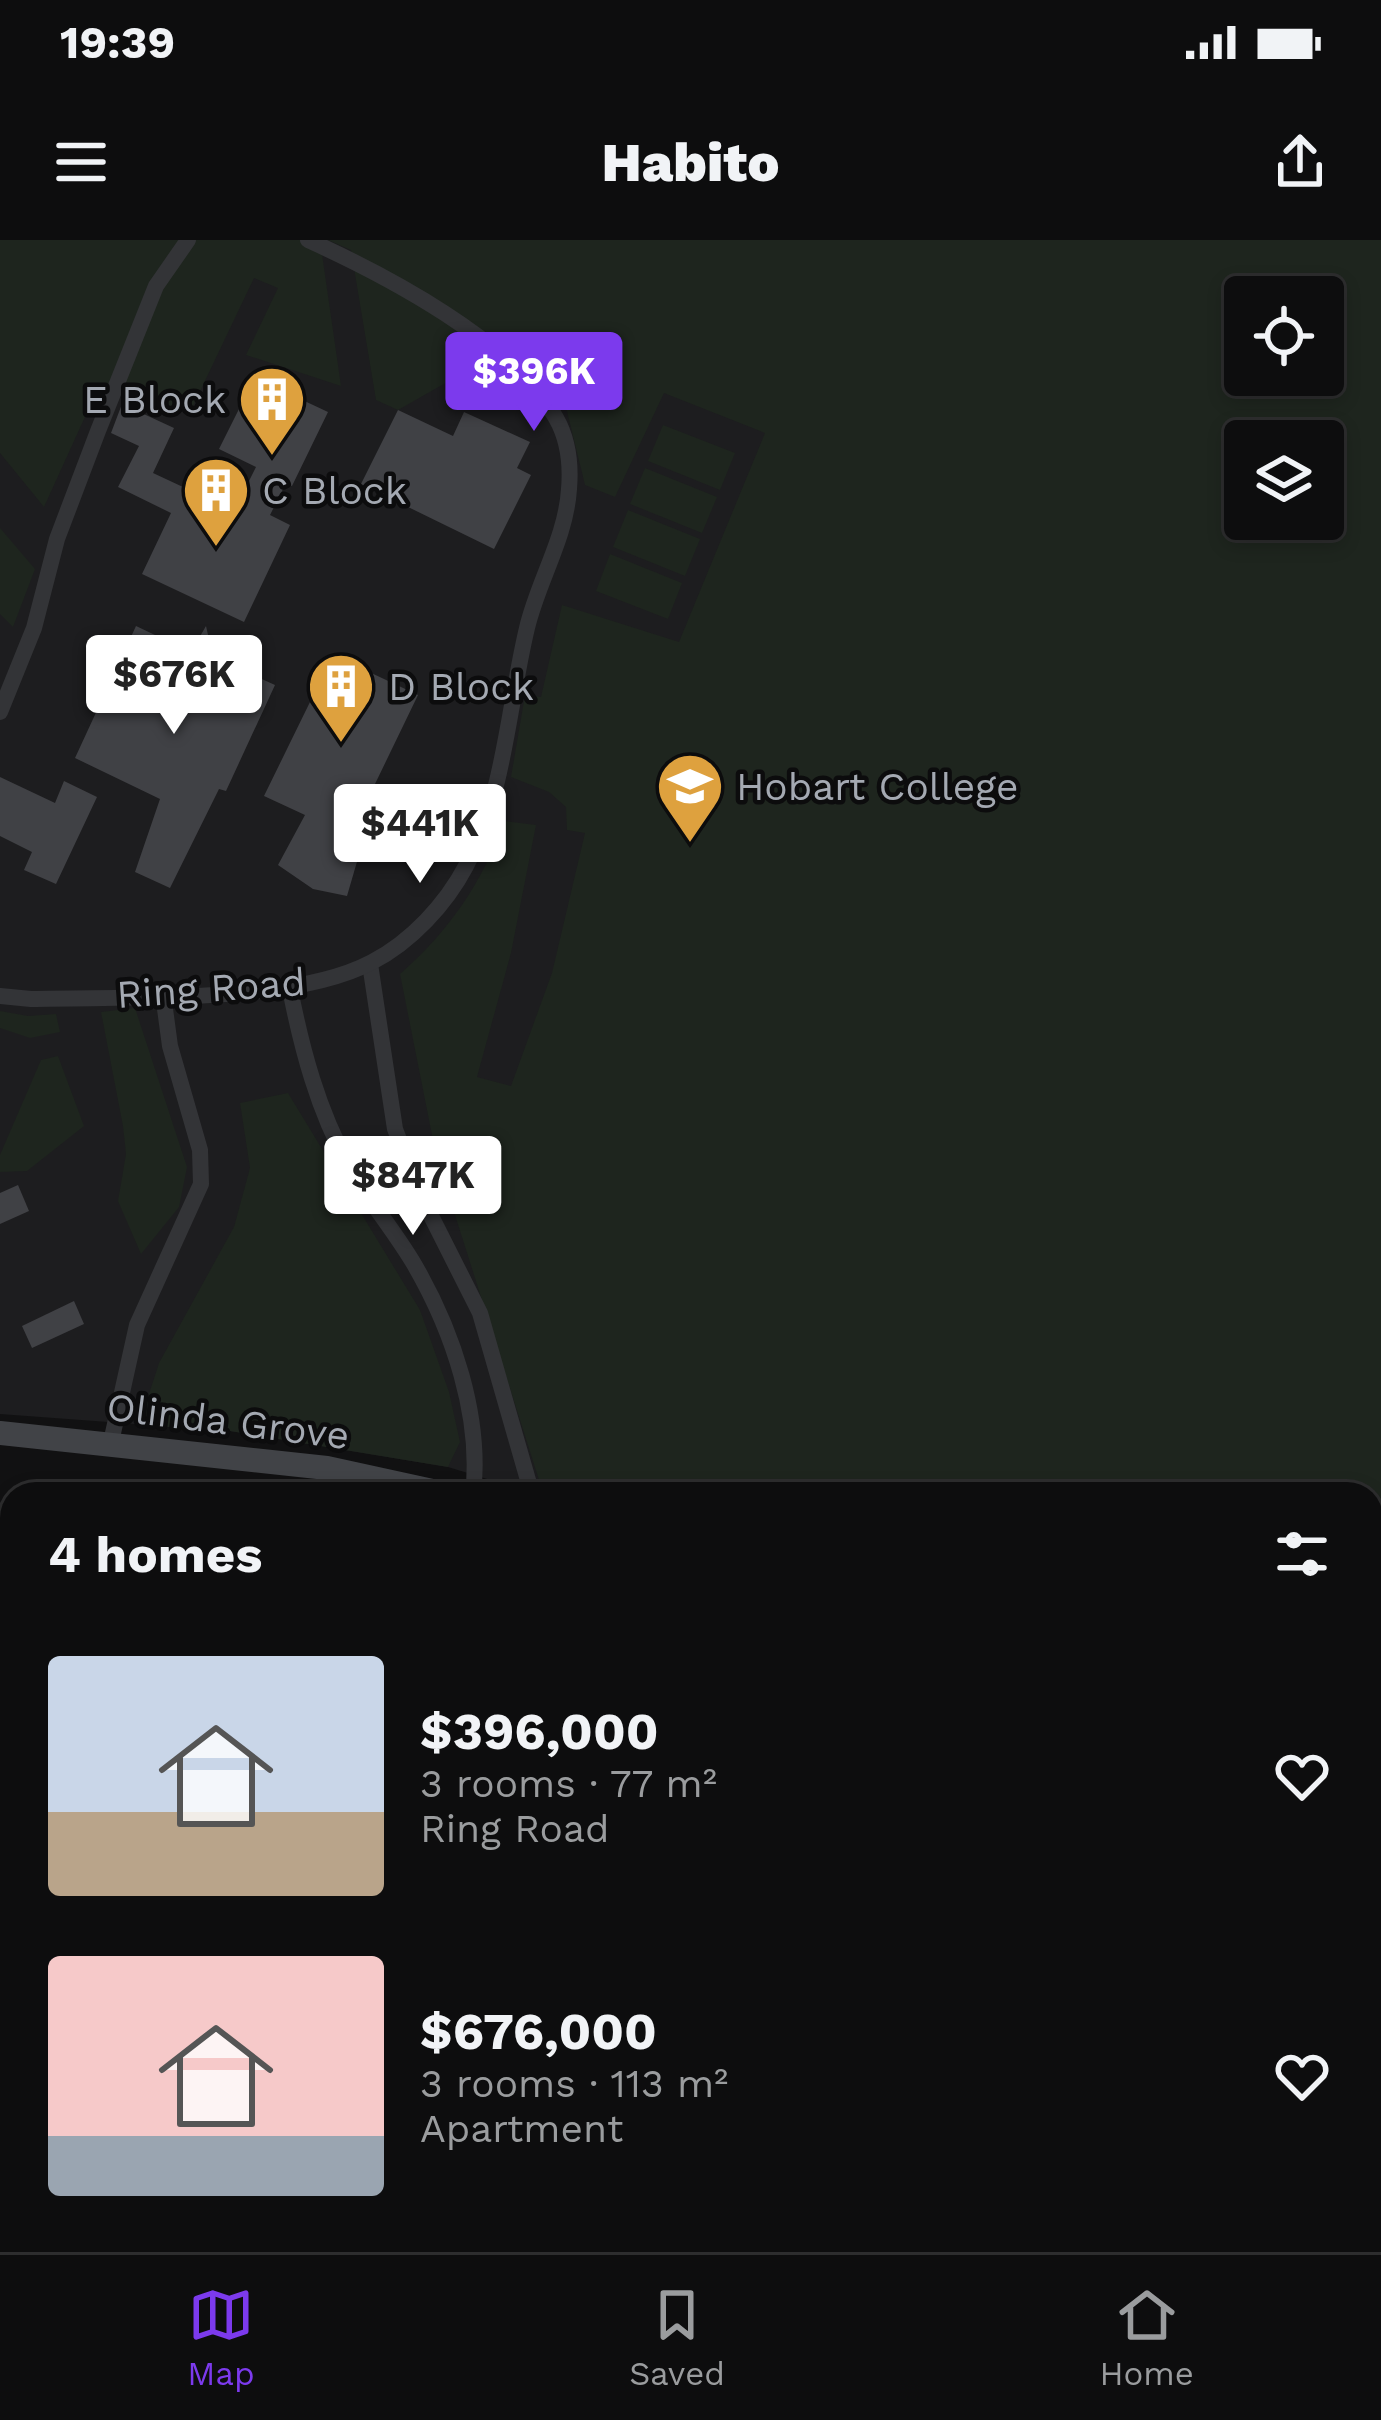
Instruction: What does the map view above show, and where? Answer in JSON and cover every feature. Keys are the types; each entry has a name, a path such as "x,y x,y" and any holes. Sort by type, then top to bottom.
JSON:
{"main road":[{"name":"Olinda Grove","path":"0,1433 327,1468 391,1482"}],"street":[{"path":"0,712 34,628 57,539 98,431 156,286 188,240"},
{"name":"Ring Road","path":"0,996 290,989 370,964 416,930 442,901 483,830 527,627 566,513 569,466 557,419 525,380 420,297 308,240"},
{"path":"370,964 395,1129 419,1192 480,1312 529,1482"},
{"path":"290,989 312,1082 337,1142 413,1262 447,1337 470,1418 473,1482"},
{"path":"111,1442 137,1325 201,1184 200,1150 170,1046 163,994"}],"shaded area":[{"name":"Hobart College","path":"0,240 1381,240 1300,1482 497,1482 448,1467 230,1431 0,1414"},
{"path":"0,240 320,240 341,386 246,355 278,288 254,278 193,406 165,415 99,386 44,507 0,453"},
{"name":"Hobart College","path":"328,240 1381,240 1381,1482 540,1482 436,1155 400,974 462,905 505,821 536,825 511,953 477,1077 511,1086 552,973 585,833 567,830 566,807 549,792 511,777 525,695 541,697 562,605 679,642 765,433 664,393 615,497 585,485 566,407 509,347 398,410 376,400 351,250"},
{"path":"663,425 735,453 720,490 648,461"},
{"path":"645,468 717,497 702,533 630,504"},
{"path":"628,510 700,539 685,576 613,547"},
{"path":"0,528 35,569 13,627 0,614"},
{"path":"610,554 682,583 668,619 596,591"},
{"path":"135,1008 187,1167 179,1207 141,1254 118,1201 126,1154 101,1012"},
{"path":"0,1011 56,1014 60,1032 30,1038 0,1028"},
{"path":"58,1056 84,1126 27,1171 0,1172 0,1155 41,1060"},
{"path":"288,1093 420,1310 449,1392 460,1442 448,1467 230,1431 139,1425 159,1363 234,1227 250,1168 240,1103"}],"building":[{"path":"250,387 291,407 296,397 328,412 292,486 286,483 270,515 290,525 244,622 142,574 171,513 118,487 139,446 111,433 122,404 174,428 153,473 183,487 188,476 239,501 256,467 219,449"},
{"path":"398,410 453,436 464,412 530,442 517,468 531,475 494,549 361,484"},
{"path":"136,626 191,652 206,626 213,657 275,685 226,791 219,789 170,888 135,872 160,799 75,758"},
{"name":"D Block","path":"333,655 418,695 361,813 370,817 347,896 313,889 278,865 305,815 264,796"},
{"path":"0,777 55,803 64,781 97,797 56,884 24,870 32,852 0,836"},
{"path":"18,1185 29,1211 0,1224 0,1193"},
{"path":"74,1301 84,1324 32,1348 22,1326"}],"place":[{"name":"E Block","path":"272,458"},
{"name":"C Block","path":"216,549"},
{"name":"D Block","path":"341,745"},
{"name":"Hobart College","path":"690,845"}]}
